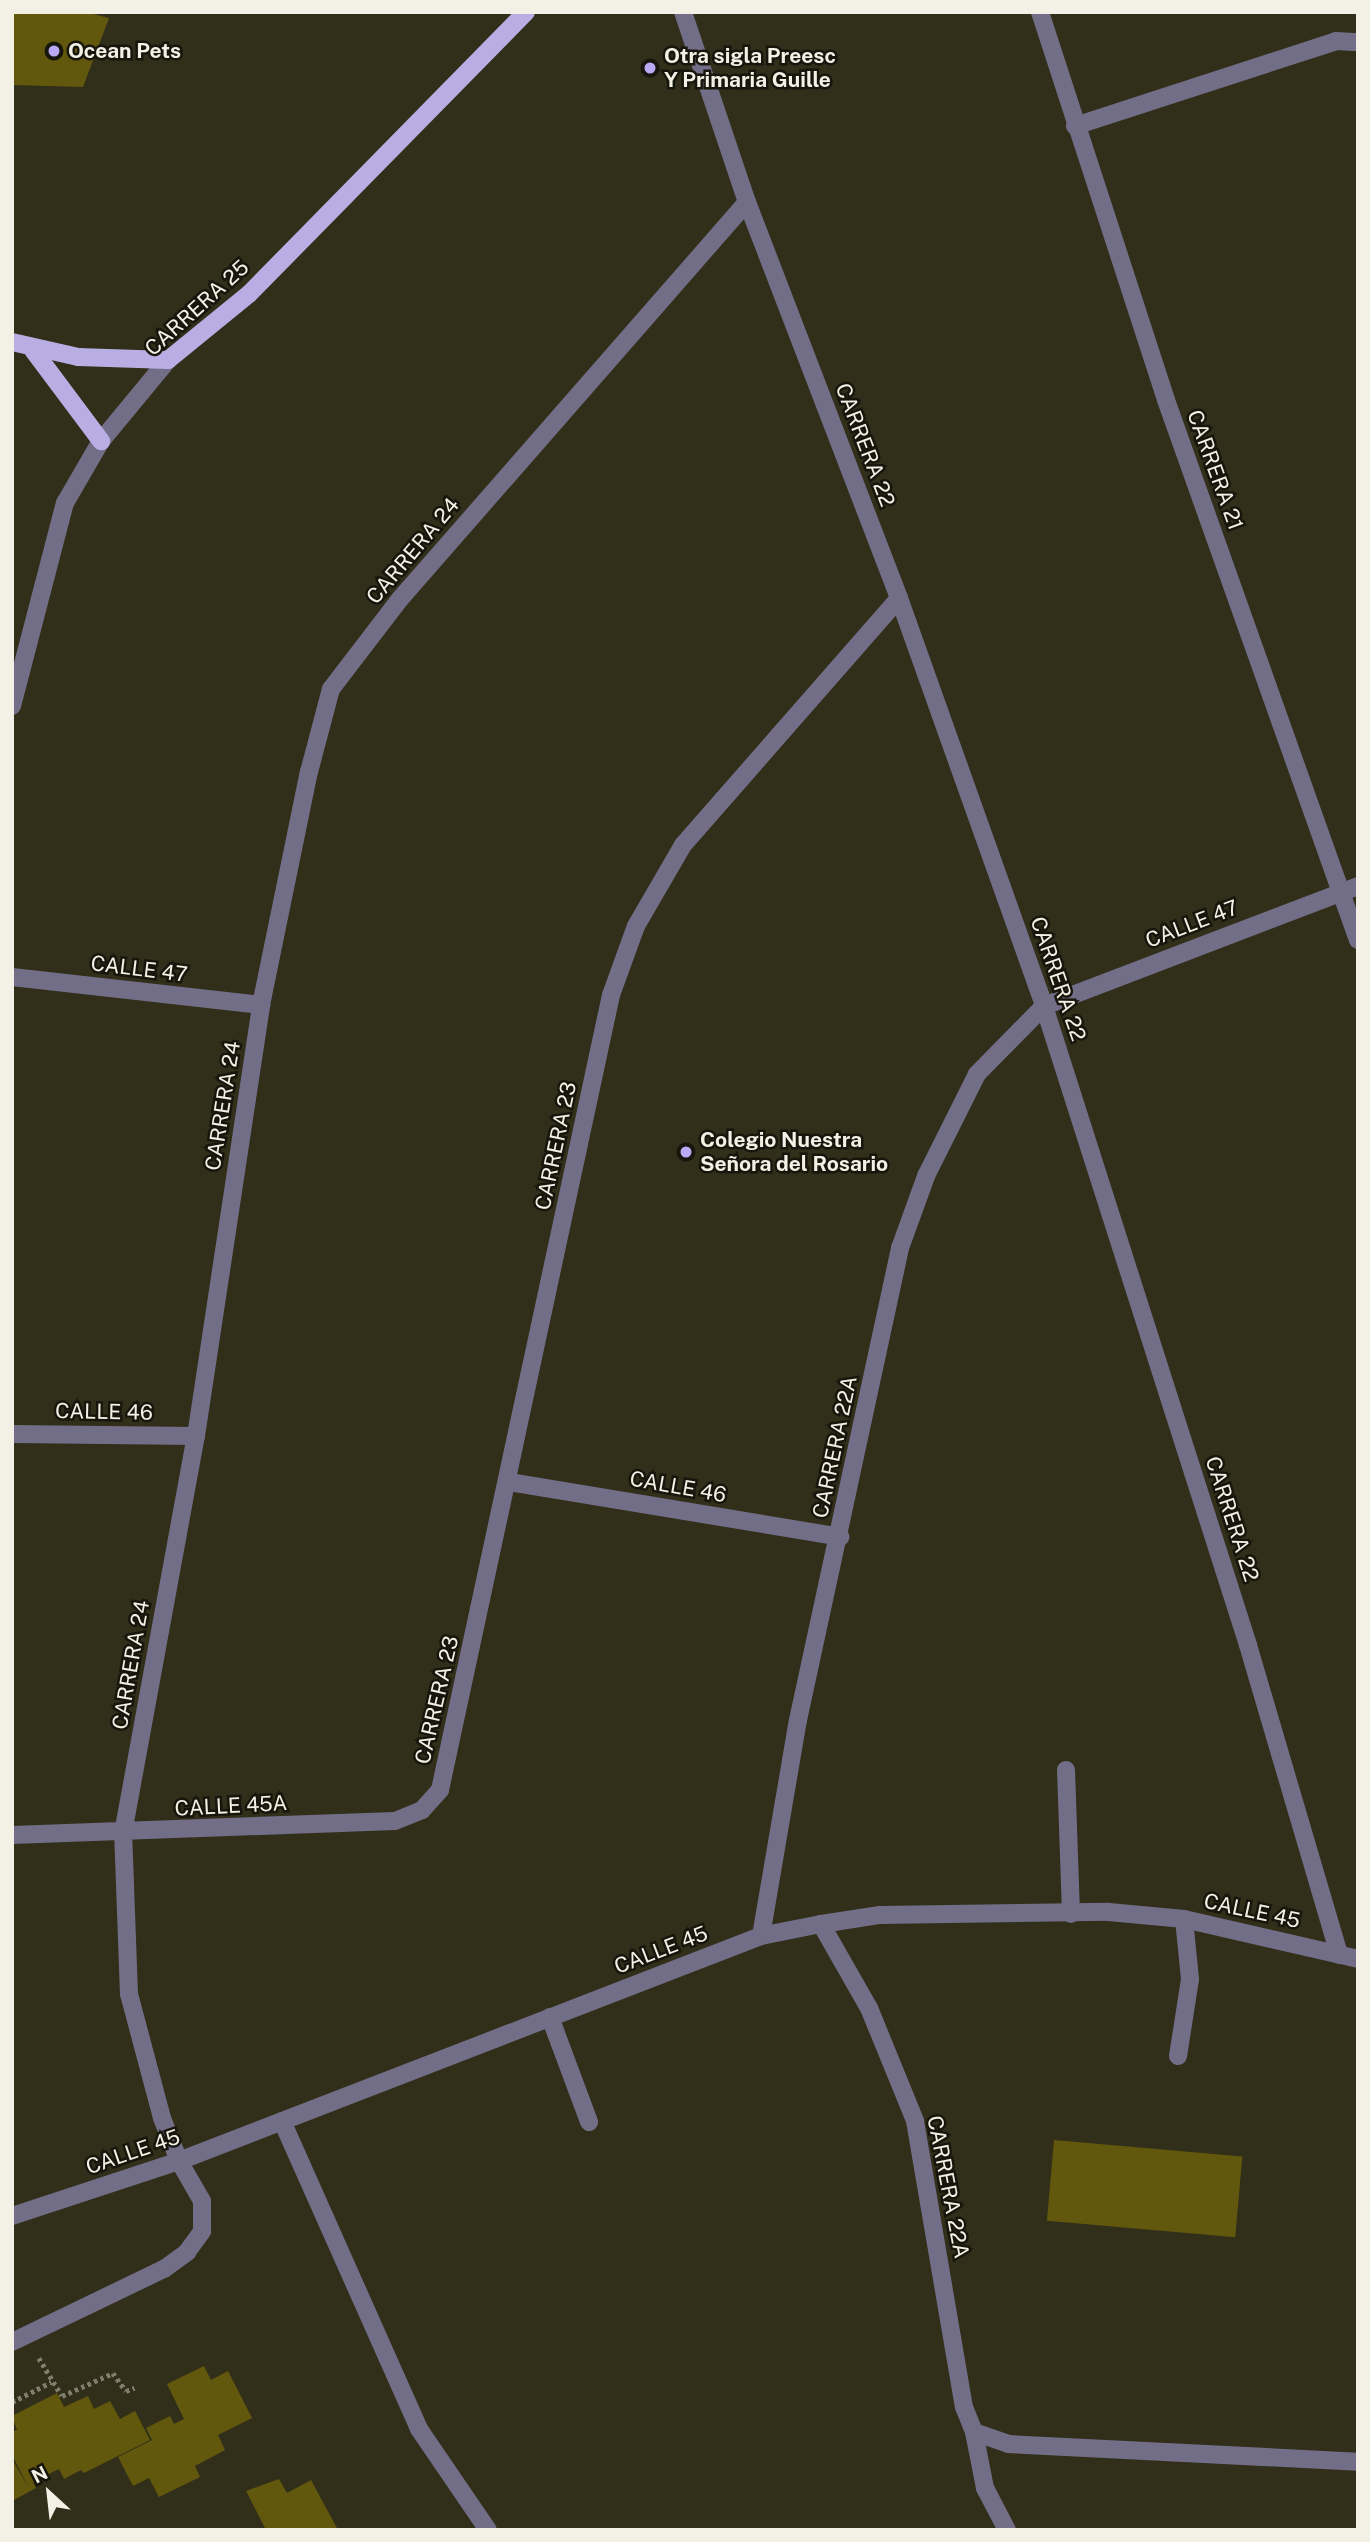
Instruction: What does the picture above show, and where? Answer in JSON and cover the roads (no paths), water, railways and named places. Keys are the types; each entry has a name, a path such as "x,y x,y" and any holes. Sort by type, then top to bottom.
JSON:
{"main road":[{"name":"CARRERA 25","path":"168,360 249,294 526,12"},
{"path":"12,342 33,350 112,360 168,360"},
{"path":"33,350 101,442"}],"street":[{"name":"CARRERA 22","path":"670,12 687,33"},
{"name":"CARRERA 22","path":"682,12 747,202 899,598 1044,1006 1248,1645 1339,1955"},
{"name":"CARRERA 21","path":"1040,12 1166,400 1350,888 1358,940"},
{"path":"1075,126 1336,41 1358,42"},
{"name":"CARRERA 24","path":"12,2342 164,2269 187,2252 202,2231 202,2201 179,2161 162,2118 129,1994 123,1833 196,1436 261,1005 309,772 331,690 400,598 747,202"},
{"name":"CARRERA 25","path":"12,706 65,503 101,442 168,360"},
{"name":"CARRERA 23","path":"440,1790 509,1482 611,995 636,926 683,845 899,598"},
{"name":"CALLE 47","path":"1044,1006 1350,888"},
{"name":"CALLE 47","path":"12,977 261,1005"},
{"name":"CARRERA 22A","path":"761,1936 798,1720 840,1537 900,1248 926,1176 977,1074 1044,1006"},
{"name":"CALLE 46","path":"12,1434 196,1436"},
{"name":"CALLE 46","path":"509,1482 840,1537"},
{"path":"1066,1770 1071,1913"},
{"name":"CALLE 45A","path":"12,1835 395,1821 422,1810 440,1790"},
{"name":"CALLE 45","path":"12,2216 179,2161 761,1936 821,1924 880,1915 1071,1913 1184,1919 1358,1959"},
{"path":"1178,2056 1190,1979 1184,1919"},
{"name":"CARRERA 22A","path":"821,1924 869,2008 915,2121 964,2407 974,2432 985,2488 1007,2530"},
{"path":"550,2017 589,2122"},
{"path":"282,2122 419,2428 488,2530"},
{"path":"974,2432 1008,2444 1358,2462"}],"place":[{"name":"Ocean Pets","path":"54,51"},
{"name":"Otra sigla Preesc Y Primaria Guille","path":"650,68"},
{"name":"Colegio Nuestra Señora del Rosario","path":"686,1152"}]}
